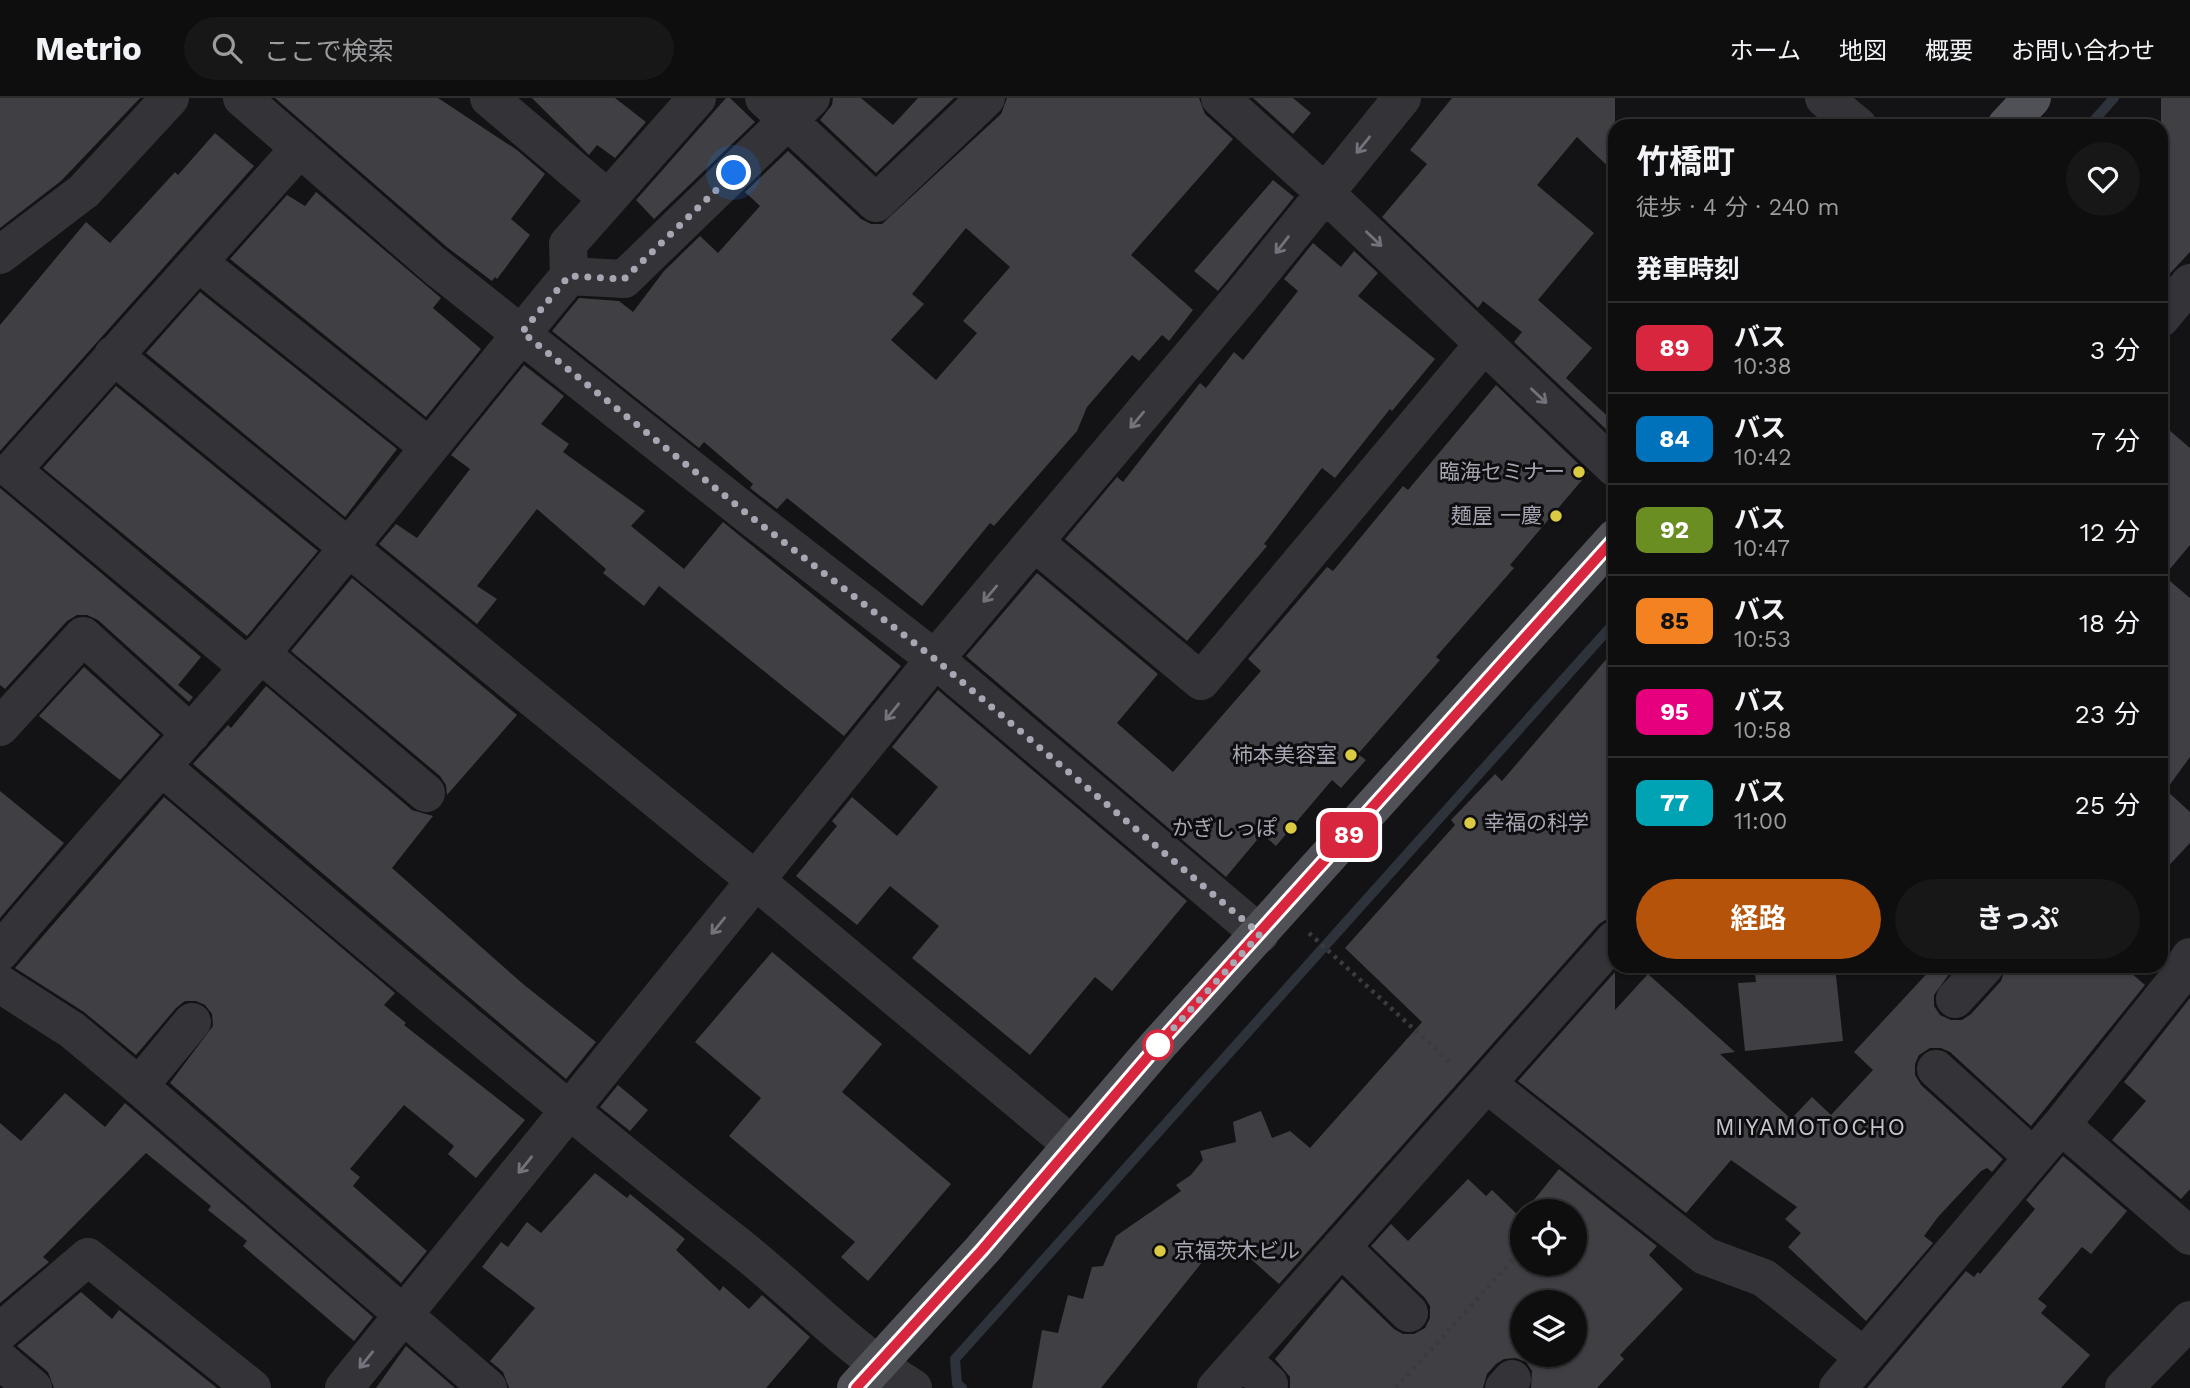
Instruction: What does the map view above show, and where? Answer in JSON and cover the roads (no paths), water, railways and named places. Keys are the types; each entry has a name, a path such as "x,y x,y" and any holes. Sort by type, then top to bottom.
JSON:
{"main road":[{"path":"2012,119 2032,98"},
{"path":"866,1377 1608,546"}],"street":[{"path":"0,255 84,191 170,98"},
{"path":"242,98 435,265 750,516 1271,922"},
{"path":"489,98 608,199"},
{"path":"0,952 104,828 191,734 348,547 569,276 568,244 697,98"},
{"path":"569,276 624,279 788,106 876,203 986,98"},
{"path":"1220,98 1324,192 1608,461"},
{"path":"344,1388 935,659 1246,291 1402,98"},
{"path":"1824,98 1850,119"},
{"path":"300,148 12,470 426,793"},
{"path":"199,263 429,447"},
{"path":"2168,309 2190,282"},
{"path":"1034,542 1201,681 1484,344"},
{"path":"113,355 755,880 1072,1145"},
{"path":"3,719 83,636 191,734"},
{"path":"162,766 568,1112 739,1246 866,1377 913,1388"},
{"path":"1216,1388 1255,1371 1349,1255 1492,1091 1608,948"},
{"path":"1838,1388 2061,1125 2174,968"},
{"path":"1955,999 1979,973"},
{"path":"0,984 72,1030 488,1388"},
{"path":"139,1086 192,1022"},
{"path":"1936,1069 2033,1157"},
{"path":"1492,1091 1705,1256 1764,1278 1864,1357"},
{"path":"2061,1125 2190,1236"},
{"path":"1349,1255 1409,1313"},
{"path":"0,1332 88,1257 252,1388"},
{"path":"2124,1388 2190,1320"},
{"path":"0,1360 33,1388"}],"waterway":[{"path":"2095,119 2114,98"},
{"path":"962,1388 957,1384 955,1359 1608,630"}],"place":[{"name":"臨海セミナー","path":"1579,472"},
{"name":"麺屋 一慶","path":"1556,516"},
{"name":"柿本美容室","path":"1351,755"},
{"name":"幸福の科学","path":"1470,823"},
{"name":"かぎしっぽ","path":"1291,828"},
{"name":"京福茨木ビル","path":"1160,1251"}],"district":[{"name":"MIYAMOTOCHO","path":"1811,1127"}]}
